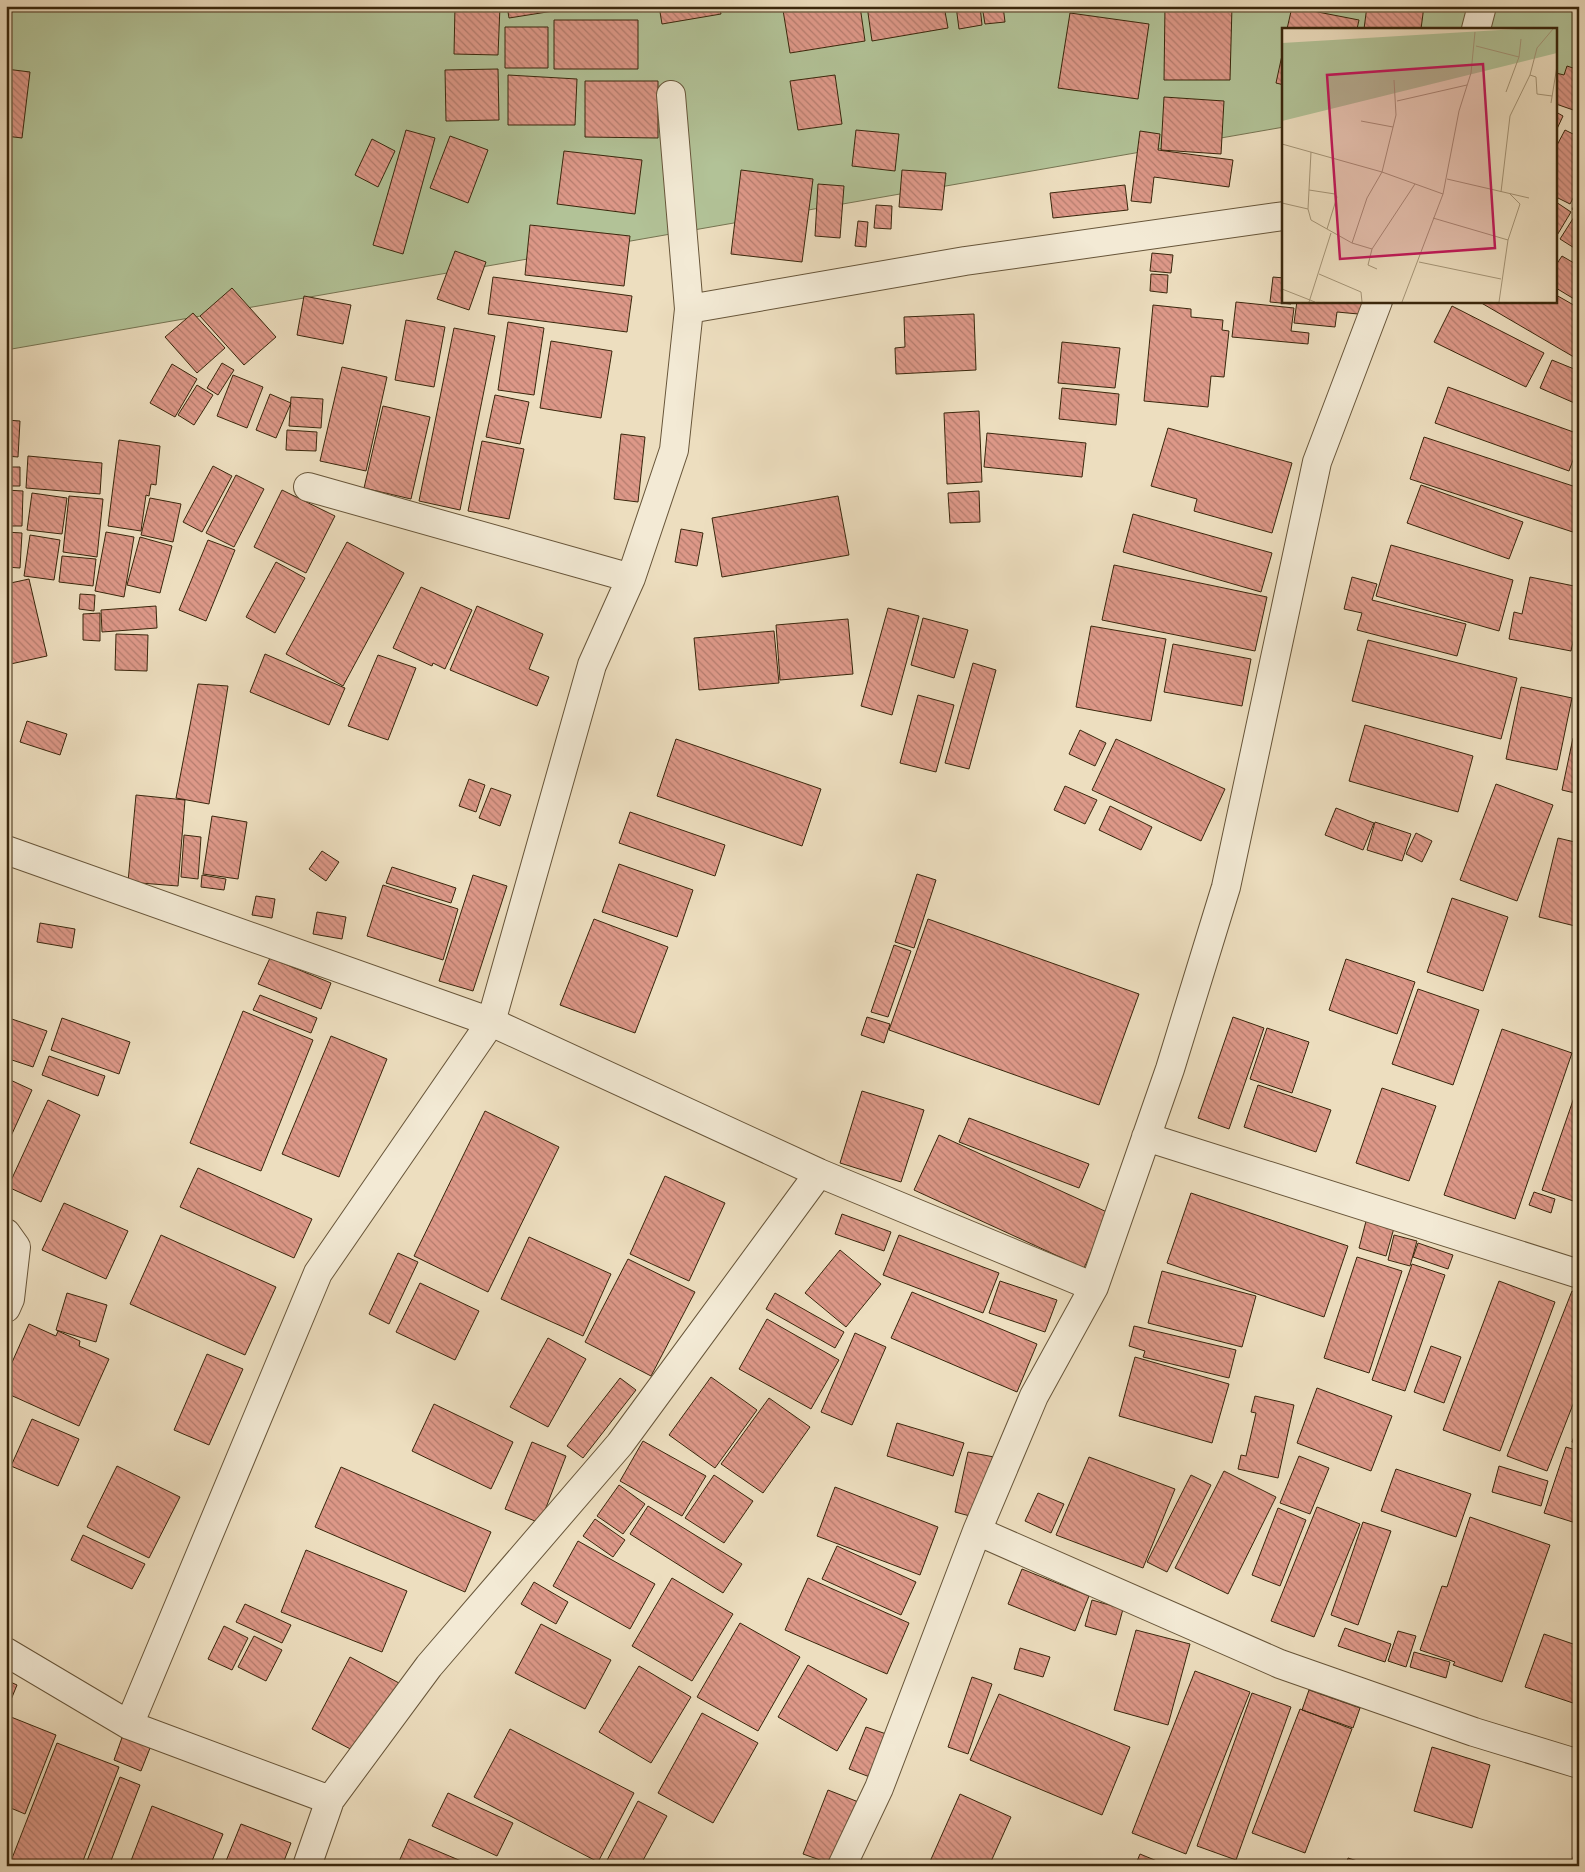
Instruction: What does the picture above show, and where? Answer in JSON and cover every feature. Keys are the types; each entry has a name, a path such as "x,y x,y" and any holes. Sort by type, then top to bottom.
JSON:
{"street":[{"path":"1476,28 1482,6"},
{"path":"129,1725 318,1273 491,1022 592,665 631,578 674,450 689,309 671,95"},
{"path":"689,309 966,261 1282,216"},
{"path":"842,1866 879,1788 977,1531 1034,1396 1094,1287 1170,1069 1226,887 1317,462 1378,302"},
{"path":"308,487 631,578"},
{"path":"6,850 491,1022 818,1173 1094,1287"},
{"path":"1146,1137 1579,1274"},
{"path":"307,1866 330,1800 429,1666 620,1444 818,1173"},
{"path":"6,1233 16,1248 10,1299 6,1308"},
{"path":"977,1531 1280,1664 1474,1732 1579,1764"},
{"path":"6,1652 129,1725 330,1800"}],"green space":[{"path":"6,6 1579,6 1579,75 1558,79 1558,28 1282,28 1282,127 6,350"}],"building":[{"path":"455,6 500,6 498,55 454,54"},
{"path":"507,6 566,6 566,9 509,18"},
{"path":"571,6 612,6 572,11"},
{"path":"659,6 719,6 721,14 662,24"},
{"path":"807,6 860,6 865,41 790,53 783,10"},
{"path":"867,6 944,6 948,28 872,41"},
{"path":"956,6 980,6 982,25 959,29"},
{"path":"982,6 1003,6 1005,22 985,24"},
{"path":"1165,6 1232,6 1230,80 1164,80"},
{"path":"1367,6 1424,6 1421,28 1364,28"},
{"path":"1292,7 1359,20 1357,28 1287,28"},
{"path":"1070,13 1149,24 1138,99 1058,88"},
{"path":"554,20 638,20 638,69 554,69"},
{"path":"505,27 548,27 548,68 505,68"},
{"path":"1282,55 1282,84 1276,83"},
{"path":"1567,66 1579,70 1579,112 1558,105 1558,74 1564,75"},
{"path":"6,69 30,72 22,138 6,136"},
{"path":"498,69 499,120 446,121 445,70"},
{"path":"508,75 577,79 575,125 508,125"},
{"path":"835,75 842,124 798,130 790,81"},
{"path":"585,81 658,81 658,138 585,137"},
{"path":"1164,97 1224,101 1221,154 1161,150"},
{"path":"1558,113 1563,116 1558,127"},
{"path":"406,130 435,138 403,254 373,245"},
{"path":"856,130 899,134 895,171 852,166"},
{"path":"1565,130 1579,137 1579,187 1570,204 1558,198 1558,143"},
{"path":"1140,131 1160,134 1158,150 1233,160 1229,187 1154,177 1151,203 1131,201"},
{"path":"450,136 488,150 468,203 430,188"},
{"path":"372,139 395,151 378,187 355,175"},
{"path":"564,151 642,160 635,214 557,204"},
{"path":"741,170 813,179 802,262 731,254"},
{"path":"902,170 946,173 942,210 899,207"},
{"path":"818,184 844,186 840,238 815,236"},
{"path":"1125,185 1128,210 1053,218 1050,193"},
{"path":"1579,199 1579,214 1572,209"},
{"path":"1558,203 1571,212 1558,234"},
{"path":"876,205 892,206 891,229 874,228"},
{"path":"1574,217 1579,220 1579,251 1560,239"},
{"path":"858,221 868,222 866,247 855,246"},
{"path":"530,225 630,236 624,286 525,275"},
{"path":"455,251 486,262 469,310 437,299"},
{"path":"1152,253 1173,255 1171,273 1150,271"},
{"path":"1562,256 1579,266 1579,302 1558,289 1558,262"},
{"path":"1151,274 1168,275 1167,293 1150,291"},
{"path":"493,277 632,296 627,332 488,314"},
{"path":"1273,277 1282,278 1282,302 1291,302 1291,304 1270,302"},
{"path":"232,288 276,337 244,365 200,316"},
{"path":"304,296 351,305 343,344 297,335"},
{"path":"1558,296 1579,308 1579,360 1480,302 1558,302"},
{"path":"1236,302 1294,308 1291,331 1309,333 1308,344 1232,337"},
{"path":"1297,302 1370,302 1369,315 1337,312 1335,327 1294,323"},
{"path":"1153,305 1191,309 1191,317 1223,320 1222,330 1229,331 1224,377 1211,376 1208,407 1144,401"},
{"path":"1452,306 1544,353 1526,387 1434,342"},
{"path":"193,313 225,348 197,373 165,337"},
{"path":"974,314 976,370 896,374 895,348 905,347 904,317"},
{"path":"406,320 445,327 434,387 395,380"},
{"path":"508,322 544,328 534,395 498,390"},
{"path":"454,328 495,336 460,510 419,501"},
{"path":"551,341 612,351 601,418 540,408"},
{"path":"1062,342 1120,348 1115,388 1058,383"},
{"path":"1552,360 1579,371 1579,405 1540,388"},
{"path":"222,363 234,370 218,395 207,388"},
{"path":"172,364 197,379 175,417 150,403"},
{"path":"342,367 387,377 366,471 320,461"},
{"path":"233,375 263,387 247,428 217,416"},
{"path":"197,385 213,395 194,425 178,415"},
{"path":"1448,387 1579,434 1579,444 1569,471 1435,423"},
{"path":"1062,388 1119,394 1116,425 1059,419"},
{"path":"270,394 291,403 276,438 256,430"},
{"path":"495,395 529,402 520,444 486,437"},
{"path":"291,397 323,399 321,428 289,426"},
{"path":"383,406 430,417 411,499 364,488"},
{"path":"979,411 982,482 947,484 944,413"},
{"path":"6,420 20,421 18,457 6,456"},
{"path":"1168,428 1292,463 1272,533 1194,511 1197,499 1151,486"},
{"path":"287,430 317,432 316,451 286,450"},
{"path":"987,433 1086,443 1082,477 984,467"},
{"path":"621,434 645,437 638,502 614,499"},
{"path":"1424,437 1579,488 1579,534 1410,479"},
{"path":"119,440 160,446 156,485 151,484 149,496 146,495 141,531 108,526"},
{"path":"482,441 524,449 509,519 468,511"},
{"path":"28,456 102,463 100,494 26,488"},
{"path":"213,466 232,476 202,532 183,522"},
{"path":"6,467 20,467 20,486 6,486"},
{"path":"236,475 264,489 234,547 206,533"},
{"path":"1421,485 1523,522 1509,559 1407,523"},
{"path":"6,490 23,491 22,526 6,526"},
{"path":"282,490 335,516 306,573 254,547"},
{"path":"979,491 980,522 950,523 948,493"},
{"path":"32,493 67,498 62,534 27,530"},
{"path":"69,496 103,499 97,557 63,552"},
{"path":"838,496 849,555 722,577 712,518"},
{"path":"150,498 181,504 173,542 141,535"},
{"path":"1133,514 1272,553 1261,592 1123,552"},
{"path":"681,529 703,533 697,566 675,562"},
{"path":"6,532 22,533 20,568 6,567"},
{"path":"106,532 134,537 124,597 95,591"},
{"path":"30,535 60,540 54,580 24,576"},
{"path":"140,537 172,546 160,593 127,585"},
{"path":"208,540 235,550 206,621 179,610"},
{"path":"347,542 404,573 343,686 286,654"},
{"path":"1391,545 1513,580 1499,631 1376,596"},
{"path":"62,556 96,559 93,586 59,582"},
{"path":"276,562 305,578 275,633 246,617"},
{"path":"1114,565 1267,597 1255,651 1102,620"},
{"path":"1352,577 1377,584 1372,600 1466,624 1457,656 1357,630 1362,613 1344,609"},
{"path":"1530,577 1579,587 1579,615 1571,651 1509,639 1514,612 1522,614"},
{"path":"29,579 47,656 6,665 6,584"},
{"path":"421,587 472,610 445,669 433,663 432,666 393,648"},
{"path":"80,594 95,595 94,611 79,609"},
{"path":"156,606 157,628 102,632 101,610"},
{"path":"477,606 543,634 529,669 549,677 537,706 450,670"},
{"path":"888,608 919,616 892,715 861,706"},
{"path":"100,613 100,641 83,640 83,614"},
{"path":"923,618 968,630 954,678 911,665"},
{"path":"848,619 853,674 780,680 776,625"},
{"path":"1091,626 1166,639 1151,721 1076,707"},
{"path":"774,631 779,683 699,690 694,638"},
{"path":"116,634 148,635 147,671 115,670"},
{"path":"1368,640 1517,678 1501,739 1352,701"},
{"path":"1173,644 1251,659 1242,706 1164,692"},
{"path":"265,654 345,688 329,725 250,692"},
{"path":"378,655 416,668 388,740 348,726"},
{"path":"973,663 996,670 969,769 945,763"},
{"path":"198,684 228,686 209,804 176,798"},
{"path":"1521,687 1572,698 1557,770 1506,759"},
{"path":"918,695 954,705 936,772 900,763"},
{"path":"27,721 67,734 60,755 20,742"},
{"path":"1365,725 1473,756 1458,812 1349,781"},
{"path":"1080,730 1106,743 1095,766 1069,754"},
{"path":"1573,738 1579,739 1579,794 1562,790"},
{"path":"676,739 821,789 802,846 657,796"},
{"path":"1116,739 1225,789 1201,841 1092,790"},
{"path":"469,779 485,785 476,812 459,806"},
{"path":"1496,784 1553,805 1517,901 1460,880"},
{"path":"1065,786 1097,800 1085,824 1054,810"},
{"path":"491,788 511,795 500,826 479,818"},
{"path":"136,795 185,800 178,886 128,882"},
{"path":"1110,806 1152,827 1141,850 1099,830"},
{"path":"1336,808 1374,823 1363,850 1325,835"},
{"path":"630,812 725,845 715,876 619,843"},
{"path":"212,816 247,822 238,879 203,874"},
{"path":"1375,822 1411,834 1402,861 1367,850"},
{"path":"1416,833 1432,841 1422,862 1406,854"},
{"path":"184,835 201,837 198,879 181,877"},
{"path":"1558,838 1579,843 1579,927 1539,917"},
{"path":"322,851 339,862 326,881 309,869"},
{"path":"619,864 693,890 677,937 602,912"},
{"path":"392,867 456,888 451,903 386,883"},
{"path":"917,874 936,880 914,948 895,942"},
{"path":"202,875 226,879 224,890 201,887"},
{"path":"473,875 507,886 473,991 439,981"},
{"path":"383,885 458,909 443,960 367,936"},
{"path":"256,896 275,899 272,918 252,915"},
{"path":"1452,898 1508,917 1483,991 1427,972"},
{"path":"317,912 346,917 342,939 313,934"},
{"path":"594,919 668,947 635,1033 560,1005"},
{"path":"928,919 1139,994 1099,1105 889,1030"},
{"path":"40,923 75,929 72,948 37,942"},
{"path":"894,945 911,951 888,1017 871,1012"},
{"path":"270,958 331,983 321,1009 258,984"},
{"path":"1346,959 1415,982 1397,1034 1329,1010"},
{"path":"1418,989 1479,1010 1453,1085 1392,1064"},
{"path":"260,995 317,1018 311,1033 253,1010"},
{"path":"243,1011 313,1040 261,1171 190,1143"},
{"path":"6,1017 47,1031 33,1067 6,1058"},
{"path":"867,1017 890,1024 884,1043 861,1035"},
{"path":"1233,1017 1264,1028 1229,1129 1198,1118"},
{"path":"62,1018 130,1042 119,1074 51,1050"},
{"path":"1267,1028 1309,1042 1292,1093 1250,1079"},
{"path":"1502,1029 1572,1053 1515,1219 1444,1195"},
{"path":"331,1036 387,1059 339,1177 282,1154"},
{"path":"49,1056 105,1076 98,1096 42,1075"},
{"path":"6,1078 32,1090 6,1147"},
{"path":"1579,1083 1579,1203 1542,1190"},
{"path":"1258,1085 1331,1110 1316,1152 1244,1127"},
{"path":"1382,1088 1436,1106 1409,1181 1356,1163"},
{"path":"862,1091 924,1110 901,1182 840,1163"},
{"path":"48,1100 80,1115 41,1202 8,1187"},
{"path":"485,1111 559,1147 488,1292 414,1256"},
{"path":"969,1118 1089,1164 1079,1188 959,1142"},
{"path":"939,1135 1109,1213 1084,1268 914,1190"},
{"path":"198,1168 312,1219 294,1258 180,1207"},
{"path":"665,1176 725,1203 689,1281 630,1254"},
{"path":"1534,1192 1555,1199 1551,1213 1529,1205"},
{"path":"1191,1193 1348,1246 1324,1317 1167,1263"},
{"path":"64,1203 128,1231 106,1279 42,1250"},
{"path":"1370,1206 1398,1214 1386,1256 1359,1248"},
{"path":"842,1214 891,1232 884,1251 835,1234"},
{"path":"161,1235 276,1287 245,1355 130,1304"},
{"path":"899,1235 999,1273 983,1313 883,1275"},
{"path":"1394,1235 1417,1241 1410,1266 1388,1260"},
{"path":"529,1237 611,1274 583,1336 501,1299"},
{"path":"1418,1243 1453,1255 1448,1269 1413,1257"},
{"path":"840,1250 881,1284 846,1327 805,1293"},
{"path":"398,1253 418,1262 389,1324 369,1314"},
{"path":"1357,1257 1402,1271 1369,1373 1324,1358"},
{"path":"628,1259 695,1292 651,1376 585,1342"},
{"path":"1412,1264 1445,1275 1405,1391 1372,1380"},
{"path":"1162,1271 1256,1296 1242,1347 1148,1323"},
{"path":"1000,1281 1057,1300 1045,1332 989,1313"},
{"path":"1499,1281 1555,1302 1500,1451 1443,1430"},
{"path":"420,1283 479,1311 455,1360 396,1332"},
{"path":"1572,1291 1579,1294 1579,1389 1547,1471 1507,1456"},
{"path":"912,1292 1037,1344 1017,1392 891,1338"},
{"path":"67,1293 107,1305 96,1342 56,1330"},
{"path":"775,1293 844,1332 835,1348 766,1309"},
{"path":"767,1319 839,1360 811,1409 739,1369"},
{"path":"29,1324 56,1336 58,1331 80,1341 79,1346 109,1359 79,1426 6,1393 6,1376"},
{"path":"1134,1326 1236,1350 1229,1378 1143,1357 1145,1351 1129,1346"},
{"path":"855,1333 886,1347 852,1425 821,1412"},
{"path":"548,1338 586,1359 548,1427 510,1407"},
{"path":"1431,1346 1461,1357 1444,1403 1414,1392"},
{"path":"207,1354 243,1369 209,1445 174,1430"},
{"path":"1135,1357 1229,1384 1212,1443 1119,1416"},
{"path":"711,1377 757,1410 715,1468 669,1435"},
{"path":"620,1378 636,1390 583,1458 567,1446"},
{"path":"1317,1388 1392,1416 1371,1471 1297,1443"},
{"path":"1255,1396 1294,1405 1278,1478 1238,1469 1241,1455 1246,1456 1256,1413 1251,1412"},
{"path":"769,1398 810,1427 763,1493 721,1464"},
{"path":"434,1404 513,1442 491,1489 412,1451"},
{"path":"32,1419 79,1439 58,1486 11,1466"},
{"path":"1579,1422 1579,1444 1572,1442"},
{"path":"897,1423 964,1443 953,1476 887,1456"},
{"path":"643,1441 706,1476 682,1516 620,1481"},
{"path":"532,1442 566,1456 540,1523 505,1509"},
{"path":"1566,1447 1579,1451 1579,1524 1544,1513"},
{"path":"968,1452 994,1457 981,1519 955,1512"},
{"path":"1299,1456 1329,1468 1310,1514 1280,1503"},
{"path":"1089,1457 1175,1489 1143,1568 1056,1535"},
{"path":"117,1466 180,1497 149,1558 87,1527"},
{"path":"1499,1466 1548,1481 1541,1506 1492,1492"},
{"path":"341,1467 491,1532 465,1592 315,1527"},
{"path":"1396,1469 1471,1494 1456,1537 1381,1511"},
{"path":"1224,1471 1276,1497 1228,1594 1175,1568"},
{"path":"714,1475 753,1501 724,1543 685,1518"},
{"path":"1191,1475 1211,1485 1167,1572 1147,1562"},
{"path":"619,1485 645,1504 623,1534 597,1516"},
{"path":"835,1487 938,1527 920,1575 817,1536"},
{"path":"1038,1493 1064,1504 1051,1533 1025,1521"},
{"path":"648,1506 742,1564 723,1593 630,1534"},
{"path":"1317,1507 1360,1524 1314,1637 1271,1621"},
{"path":"1278,1508 1306,1520 1280,1586 1252,1575"},
{"path":"1470,1517 1550,1545 1502,1682 1453,1665 1455,1662 1420,1650 1442,1586 1447,1587"},
{"path":"595,1519 625,1540 613,1557 583,1536"},
{"path":"1363,1522 1391,1531 1358,1625 1331,1615"},
{"path":"83,1535 145,1564 132,1589 71,1560"},
{"path":"578,1541 655,1584 630,1629 553,1586"},
{"path":"837,1546 916,1582 901,1615 822,1579"},
{"path":"306,1550 407,1591 382,1652 281,1612"},
{"path":"1022,1569 1089,1596 1075,1631 1008,1604"},
{"path":"672,1578 733,1614 692,1681 632,1646"},
{"path":"808,1578 909,1623 887,1674 785,1630"},
{"path":"534,1582 568,1602 556,1624 521,1604"},
{"path":"1092,1600 1123,1609 1116,1635 1085,1626"},
{"path":"245,1604 291,1625 282,1643 236,1622"},
{"path":"740,1623 800,1657 758,1731 697,1697"},
{"path":"541,1624 611,1660 585,1709 515,1673"},
{"path":"224,1626 248,1638 232,1670 208,1659"},
{"path":"1345,1628 1391,1644 1385,1662 1338,1646"},
{"path":"1136,1630 1190,1644 1168,1725 1114,1710"},
{"path":"1398,1631 1416,1636 1406,1667 1388,1661"},
{"path":"1544,1634 1579,1646 1579,1705 1525,1687"},
{"path":"254,1636 282,1650 266,1681 238,1667"},
{"path":"1020,1648 1050,1657 1043,1677 1014,1669"},
{"path":"1414,1652 1450,1662 1446,1678 1410,1667"},
{"path":"350,1657 399,1683 362,1755 312,1729"},
{"path":"808,1665 867,1699 837,1751 778,1717"},
{"path":"639,1666 691,1697 651,1763 599,1732"},
{"path":"1195,1671 1250,1692 1186,1854 1132,1833"},
{"path":"972,1677 992,1684 968,1754 948,1747"},
{"path":"6,1680 17,1685 6,1712"},
{"path":"1309,1690 1360,1708 1353,1728 1302,1710"},
{"path":"1252,1693 1291,1707 1236,1860 1197,1846"},
{"path":"999,1694 1130,1747 1102,1815 970,1760"},
{"path":"1300,1709 1352,1729 1305,1853 1252,1833"},
{"path":"702,1713 758,1743 713,1823 658,1793"},
{"path":"6,1715 56,1735 25,1814 6,1806"},
{"path":"866,1727 892,1736 875,1779 849,1769"},
{"path":"510,1729 634,1793 598,1862 474,1797"},
{"path":"124,1732 152,1743 141,1771 114,1760"},
{"path":"57,1743 119,1767 81,1866 9,1866"},
{"path":"1432,1747 1490,1765 1472,1828 1414,1811"},
{"path":"120,1777 140,1785 109,1866 85,1866"},
{"path":"828,1790 861,1803 837,1866 803,1854"},
{"path":"448,1793 513,1823 497,1856 432,1826"},
{"path":"960,1794 1011,1817 989,1866 928,1866"},
{"path":"638,1801 667,1816 640,1866 604,1866"},
{"path":"152,1806 223,1834 210,1866 129,1866"},
{"path":"241,1824 291,1843 282,1866 224,1866"},
{"path":"409,1839 473,1866 397,1866"},
{"path":"1579,1840 1579,1866 1570,1866"},
{"path":"1140,1854 1169,1866 1135,1866"},
{"path":"1348,1858 1373,1866 1346,1866"}]}
